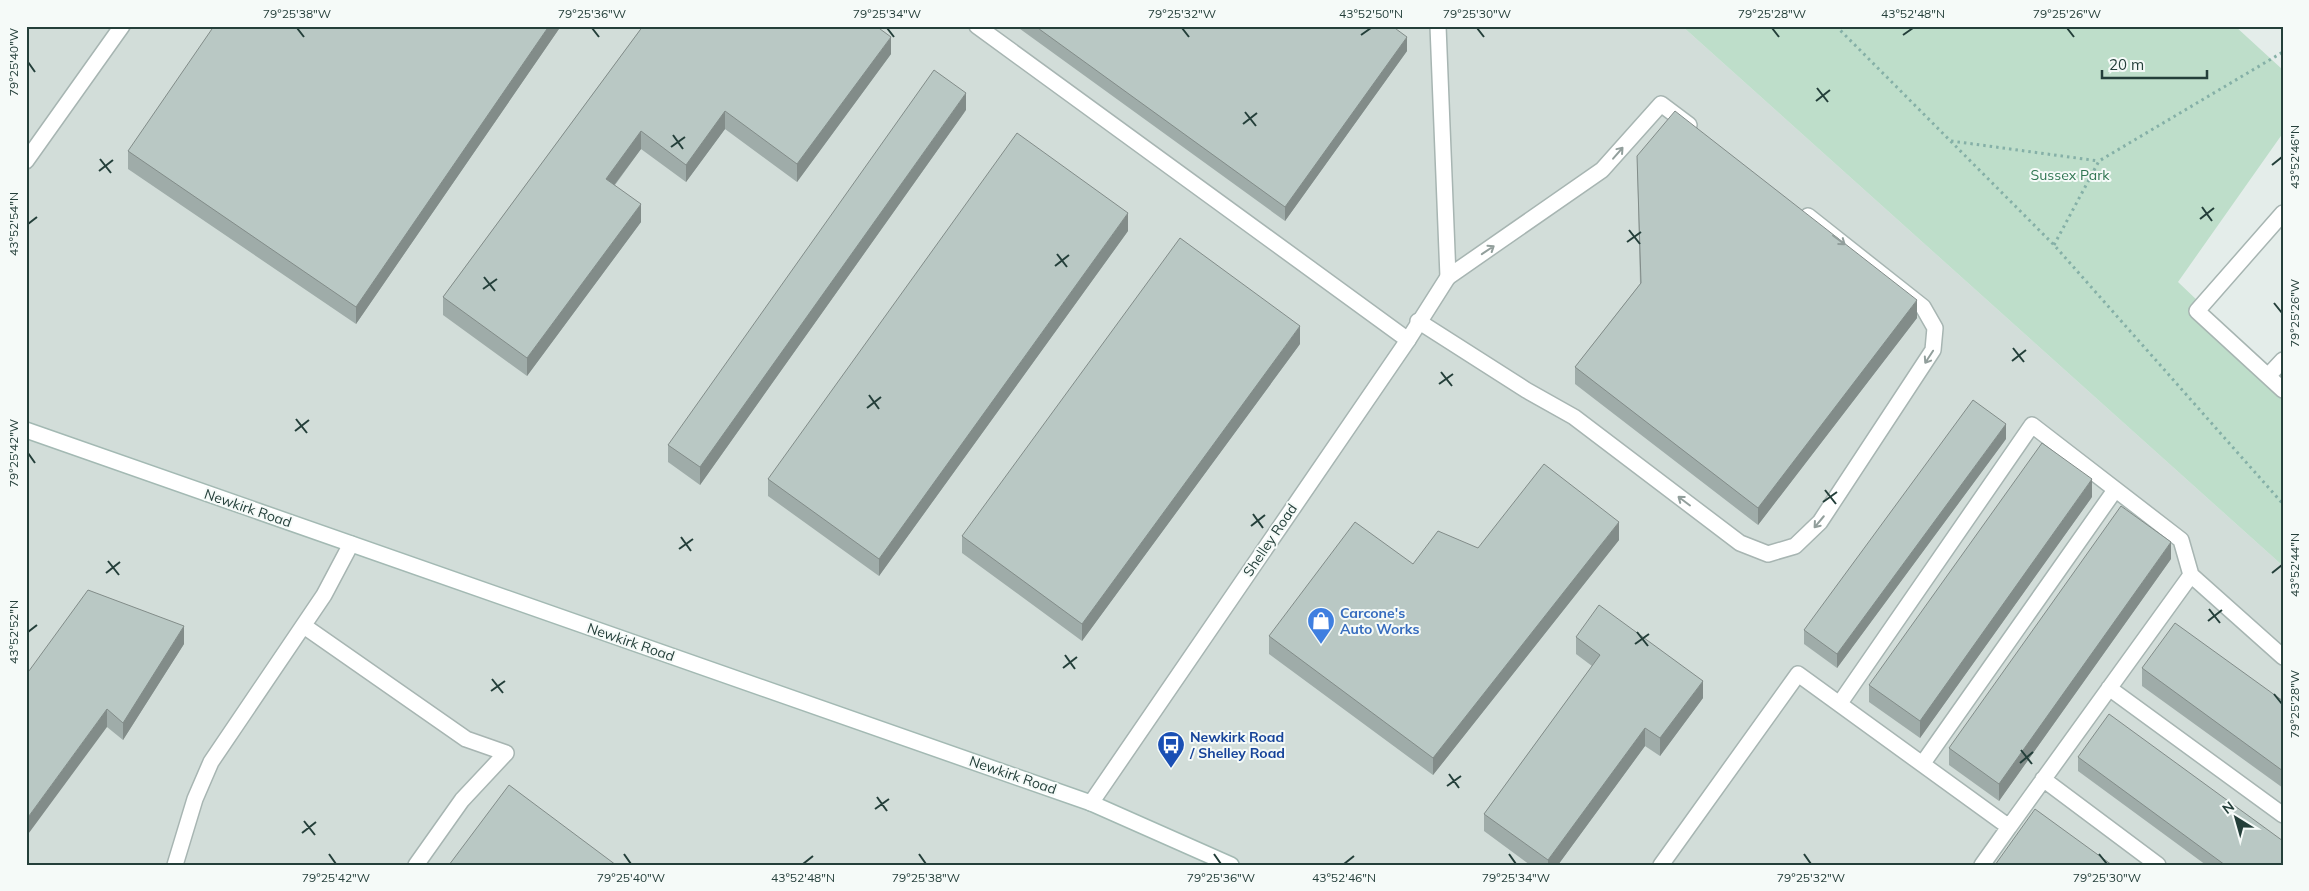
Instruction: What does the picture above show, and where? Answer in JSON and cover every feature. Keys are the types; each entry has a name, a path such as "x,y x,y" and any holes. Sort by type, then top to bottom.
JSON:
{"street":[{"path":"26,162 122,26"},
{"path":"977,26 1408,340"},
{"path":"1438,26 1448,277"},
{"path":"1448,277 1602,170 1661,104 1701,134"},
{"path":"1418,321 1526,390 1574,417 1740,543 1768,554 1796,546 1820,522 1933,350 1934,328 1924,307 1795,206"},
{"path":"2283,213 2198,310 2283,390"},
{"name":"Shelley Road","path":"1091,803 1408,340 1418,321 1448,277"},
{"path":"2268,376 2283,360"},
{"path":"1840,703 2032,425 2181,540 2191,575 2282,655"},
{"name":"Newkirk Road","path":"26,430 1091,803 1231,865"},
{"path":"1923,763 2115,490"},
{"path":"176,865 195,798 210,762 304,626 324,595 351,544"},
{"path":"1982,865 2191,575"},
{"path":"304,626 466,739 506,753 462,800 416,865"},
{"path":"1661,865 1798,674 2009,826"},
{"path":"2109,688 2283,815"},
{"path":"2043,779 2158,865"}],"path":[{"path":"1836,26 2054,245 2283,504"},
{"path":"2054,245 2099,161 2283,52"},
{"path":"1950,141 2099,161"}],"shaded area":[{"path":"26,26 1682,26 2283,566 2283,865 26,865"}],"green space":[{"name":"Sussex Park","path":"1682,26 2235,26 2283,70 2283,133 2178,282 2283,382 2283,566"}],"building":[{"path":"214,26 549,26 356,307 128,151"},
{"path":"643,26 876,26 891,37 797,164 725,111 686,165 641,131 606,179 641,204 527,358 443,297"},
{"path":"1035,26 1392,26 1407,37 1285,207"},
{"path":"934,70 966,93 700,467 668,445"},
{"path":"1675,111 1917,300 1758,508 1575,367 1641,283 1637,156"},
{"path":"1017,133 1128,213 879,559 768,479"},
{"path":"1180,238 1300,326 1082,624 962,536"},
{"path":"1973,400 2006,424 1837,654 1804,630"},
{"path":"2042,443 2092,479 1920,721 1869,685"},
{"path":"1544,464 1619,522 1433,758 1269,636 1355,522 1413,564 1438,531 1478,548"},
{"path":"2121,506 2171,542 1999,784 1949,748"},
{"path":"88,590 184,626 123,723 107,709 26,820 26,675"},
{"path":"1599,605 1703,681 1660,738 1645,728 1548,860 1484,814 1600,655 1576,637"},
{"path":"2175,623 2283,701 2283,771 2142,668"},
{"path":"2109,714 2283,841 2283,865 2225,865 2078,757"},
{"path":"509,785 616,865 449,865"},
{"path":"2035,809 2112,865 1995,865"}],"place":[{"name":"Carcone's Auto Works","path":"1321,645"},
{"name":"Newkirk Road / Shelley Road","path":"1171,769"}]}
